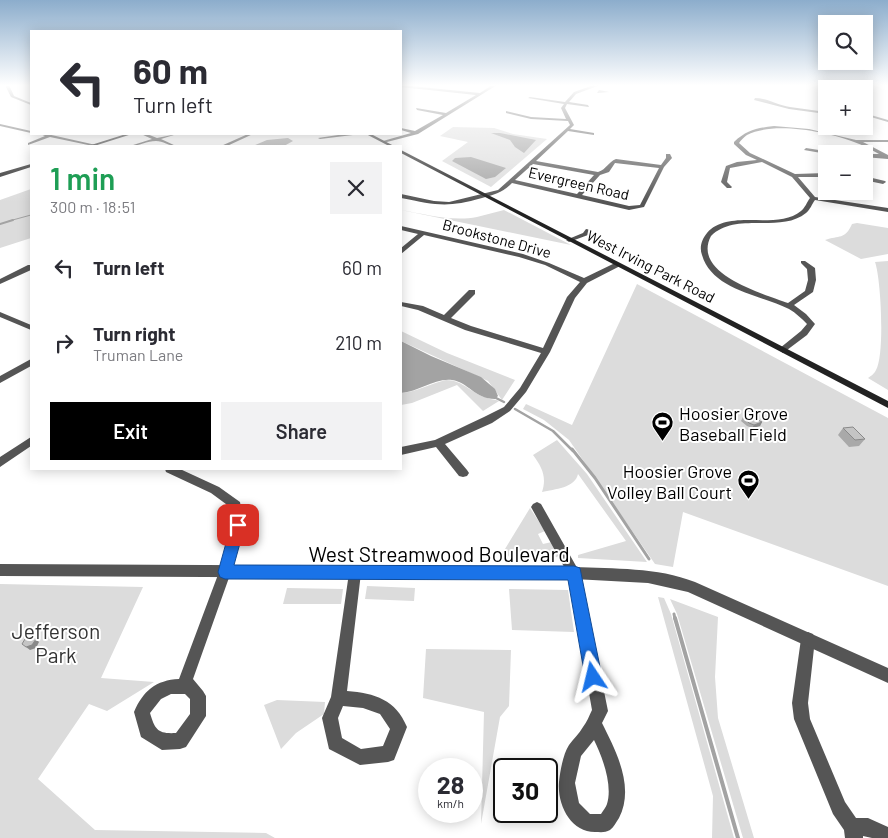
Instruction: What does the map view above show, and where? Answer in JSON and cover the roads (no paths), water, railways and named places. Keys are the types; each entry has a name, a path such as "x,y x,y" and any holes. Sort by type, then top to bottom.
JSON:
{"main road":[{"path":"95,145 127,135"},
{"path":"370,135 390,145"},
{"name":"West Irving Park Road","path":"402,152 888,405"},
{"path":"0,176 30,166"}],"street":[{"path":"385,142 416,133 430,124"},
{"path":"402,196 449,204 500,191 568,130 571,124"},
{"path":"0,125 30,132"},
{"path":"748,125 759,129 810,131 856,141 888,140"},
{"path":"402,129 416,133"},
{"path":"759,129 746,133 736,143 741,149 761,161 794,176 813,198 888,210"},
{"path":"568,130 592,134"},
{"path":"46,135 88,145"},
{"path":"146,135 172,145"},
{"path":"135,145 170,135"},
{"path":"234,135 242,137"},
{"path":"225,145 249,135"},
{"path":"316,135 320,140 351,135"},
{"path":"30,144 50,136"},
{"path":"856,141 887,157"},
{"path":"806,149 818,151"},
{"name":"Evergreen Road","path":"512,181 629,208 637,208 642,206 662,167 669,158 668,155"},
{"path":"873,156 887,157"},
{"path":"533,162 598,174 607,171 616,161 662,167"},
{"path":"729,186 724,182 728,167 761,161"},
{"path":"578,196 598,174"},
{"path":"794,176 818,174"},
{"path":"873,180 883,182"},
{"path":"783,350 804,333 811,324 804,315 788,306 756,296 712,269 704,255 704,244 708,234 720,226 737,222 783,219 803,213 813,198"},
{"name":"Brookstone Drive","path":"402,228 535,259 584,281"},
{"path":"569,240 586,234 588,230"},
{"path":"402,251 423,233"},
{"path":"788,306 809,292 812,280 811,268 803,262"},
{"path":"402,450 420,448 438,443 507,409 523,390 546,352 571,296 584,281 618,265"},
{"path":"0,282 30,267"},
{"path":"446,318 472,292"},
{"path":"402,304 420,308 481,332 546,352"},
{"path":"0,314 30,328"},
{"path":"0,380 30,363"},
{"path":"0,463 30,442"},
{"path":"438,443 463,473"},
{"path":"172,470 215,490 236,505 238,525 225,572 186,679 188,686"},
{"path":"537,507 574,573 600,711 594,723 589,733 574,752 567,784 571,807 586,823 605,823 616,803 615,778 609,753 594,723"},
{"name":"West Streamwood Boulevard","path":"0,570 574,573 648,577 676,582 710,594 888,676"},
{"path":"339,698 363,700 385,708 400,727 388,754 360,757 335,743 330,718 339,698 355,573"},
{"path":"808,639 800,703 802,719 839,808 853,833 868,827 888,836"}],"waterway":[{"path":"9,221 30,215"},
{"path":"0,224 13,220"},
{"path":"496,398 504,402"},
{"path":"515,409 553,431 573,451"},
{"path":"572,449 595,478 649,559"},
{"path":"674,614 675,619"},
{"path":"675,618 738,838"}],"place":[{"name":"Hoosier Grove Baseball Field","path":"663,442"},
{"name":"Hoosier Grove Volley Ball Court","path":"748,500"}],"park label":[{"name":"Jefferson Park","path":"56,642"}]}
